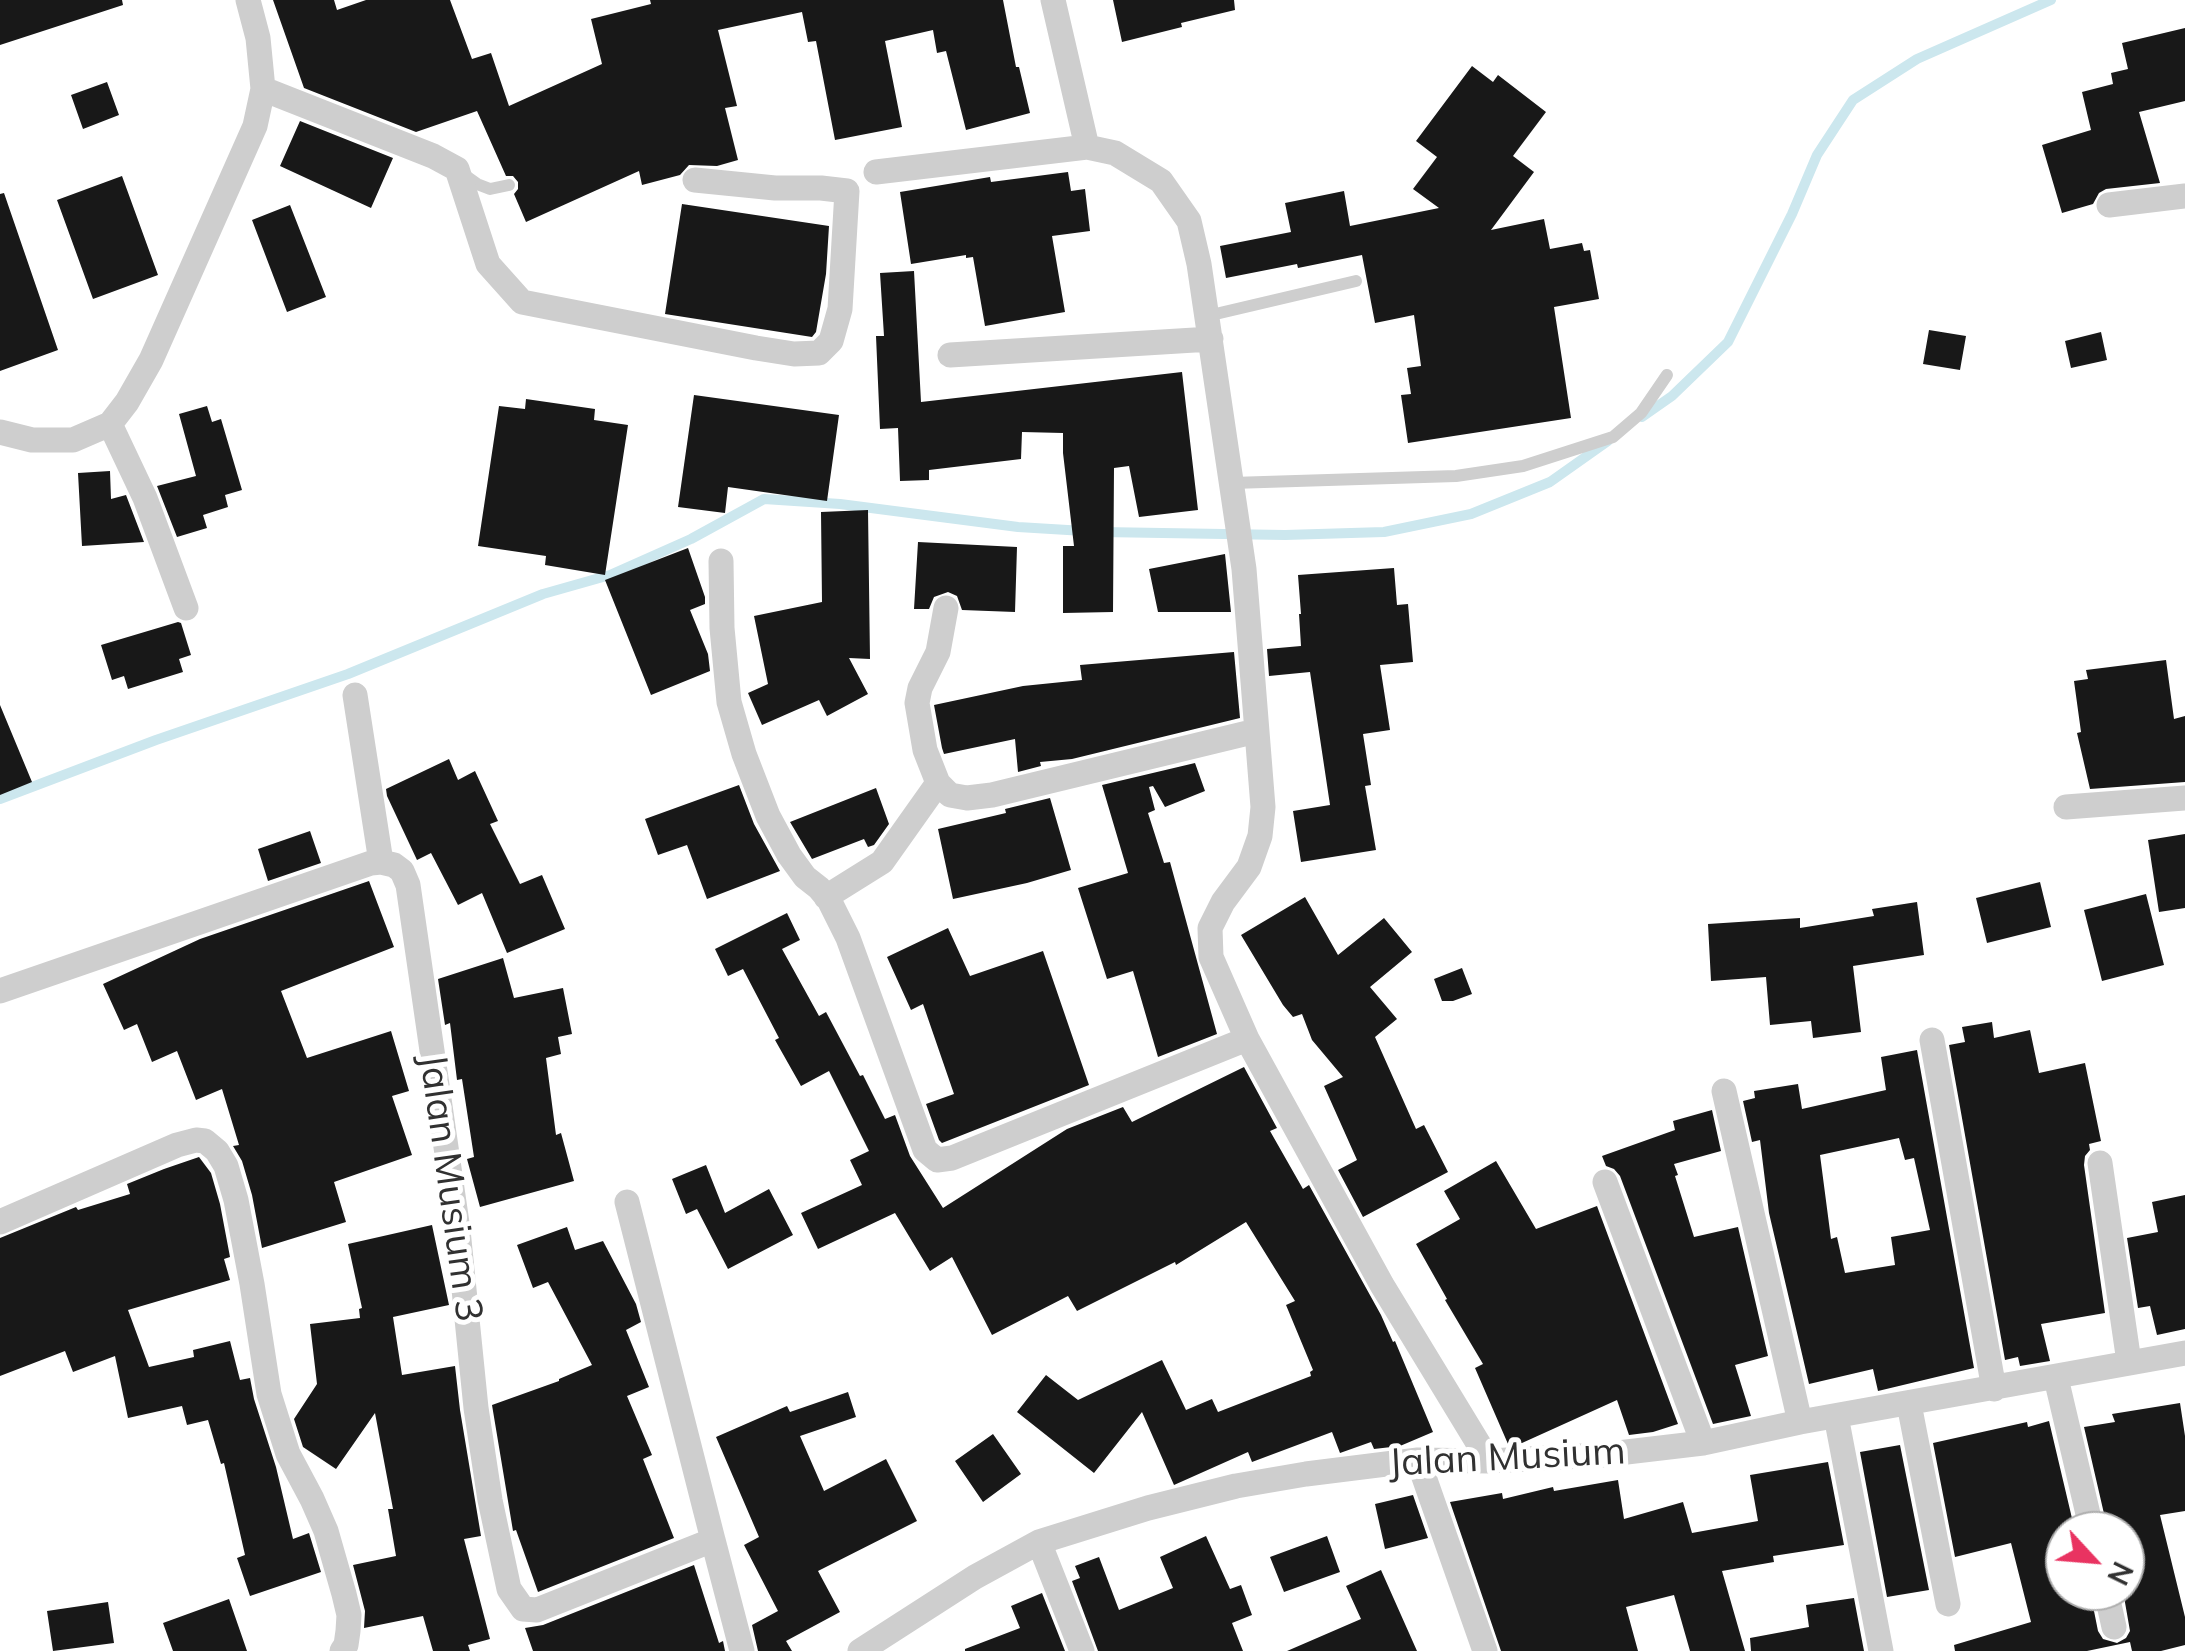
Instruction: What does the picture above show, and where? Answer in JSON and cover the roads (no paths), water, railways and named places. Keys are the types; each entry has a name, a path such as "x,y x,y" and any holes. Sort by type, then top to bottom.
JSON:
{"street":[{"path":"0,432 32,440 73,440 110,424 127,402 151,360 254,126 264,89 258,38 248,0"},
{"path":"1053,0 1087,148"},
{"path":"264,89 432,156 456,170 488,264 522,302 756,348 819,353 831,341 840,309 847,192 695,180"},
{"path":"876,172 1087,148 1115,153 1162,181 1189,221 1200,264 1238,518 1263,807 1260,836 1249,867 1223,902 1210,928 1211,957 1248,1039 1382,1285 1489,1461"},
{"path":"2110,205 2185,196"},
{"path":"950,355 1209,327"},
{"path":"110,424 144,498 186,608"},
{"path":"721,561 729,702 744,754 768,816 789,855 819,888 848,938 924,1150 938,1160 952,1158 1248,1039"},
{"path":"946,608 938,652 920,688 918,702 925,750 938,783 950,795 967,798 992,794 1256,731"},
{"path":"0,992 381,862 354,695"},
{"path":"826,898 882,862 938,783"},
{"path":"2066,807 2185,798"},
{"name":"Jalan Musium 3","path":"381,862 402,871 408,884 458,1230 476,1408 509,1588 523,1609 537,1610 712,1540"},
{"path":"1932,1040 1994,1389"},
{"path":"1724,1091 1800,1422"},
{"path":"0,1222 177,1145 205,1140 218,1151 236,1200 269,1394 288,1454 326,1531 346,1604 348,1631 342,1651"},
{"path":"2100,1163 2129,1362"},
{"path":"1605,1182 1703,1442"},
{"path":"627,1202 742,1651"},
{"name":"Jalan Musium","path":"860,1651 975,1577 1039,1542 1236,1486 1418,1460 1601,1455 1703,1442 2185,1353"},
{"path":"2056,1378 2087,1511"},
{"path":"1909,1404 1948,1604"},
{"path":"1836,1416 1881,1651"},
{"path":"1418,1460 1485,1651"},
{"path":"1039,1542 1082,1651"},
{"path":"2110,1611 2114,1627"}],"lane":[{"path":"456,170 490,189 509,186"},
{"path":"1209,327 1356,282"},
{"path":"1232,484 1456,476 1524,466 1613,437 1641,413 1667,375"}],"waterway":[{"path":"1642,417 1672,396 1728,342 1817,155 1853,100 1917,59 2051,0"},
{"path":"1101,532 1384,532 1471,514 1550,482 1608,441"},
{"path":"0,799 348,674 543,594 610,575 691,539 764,499 1084,531"}]}
